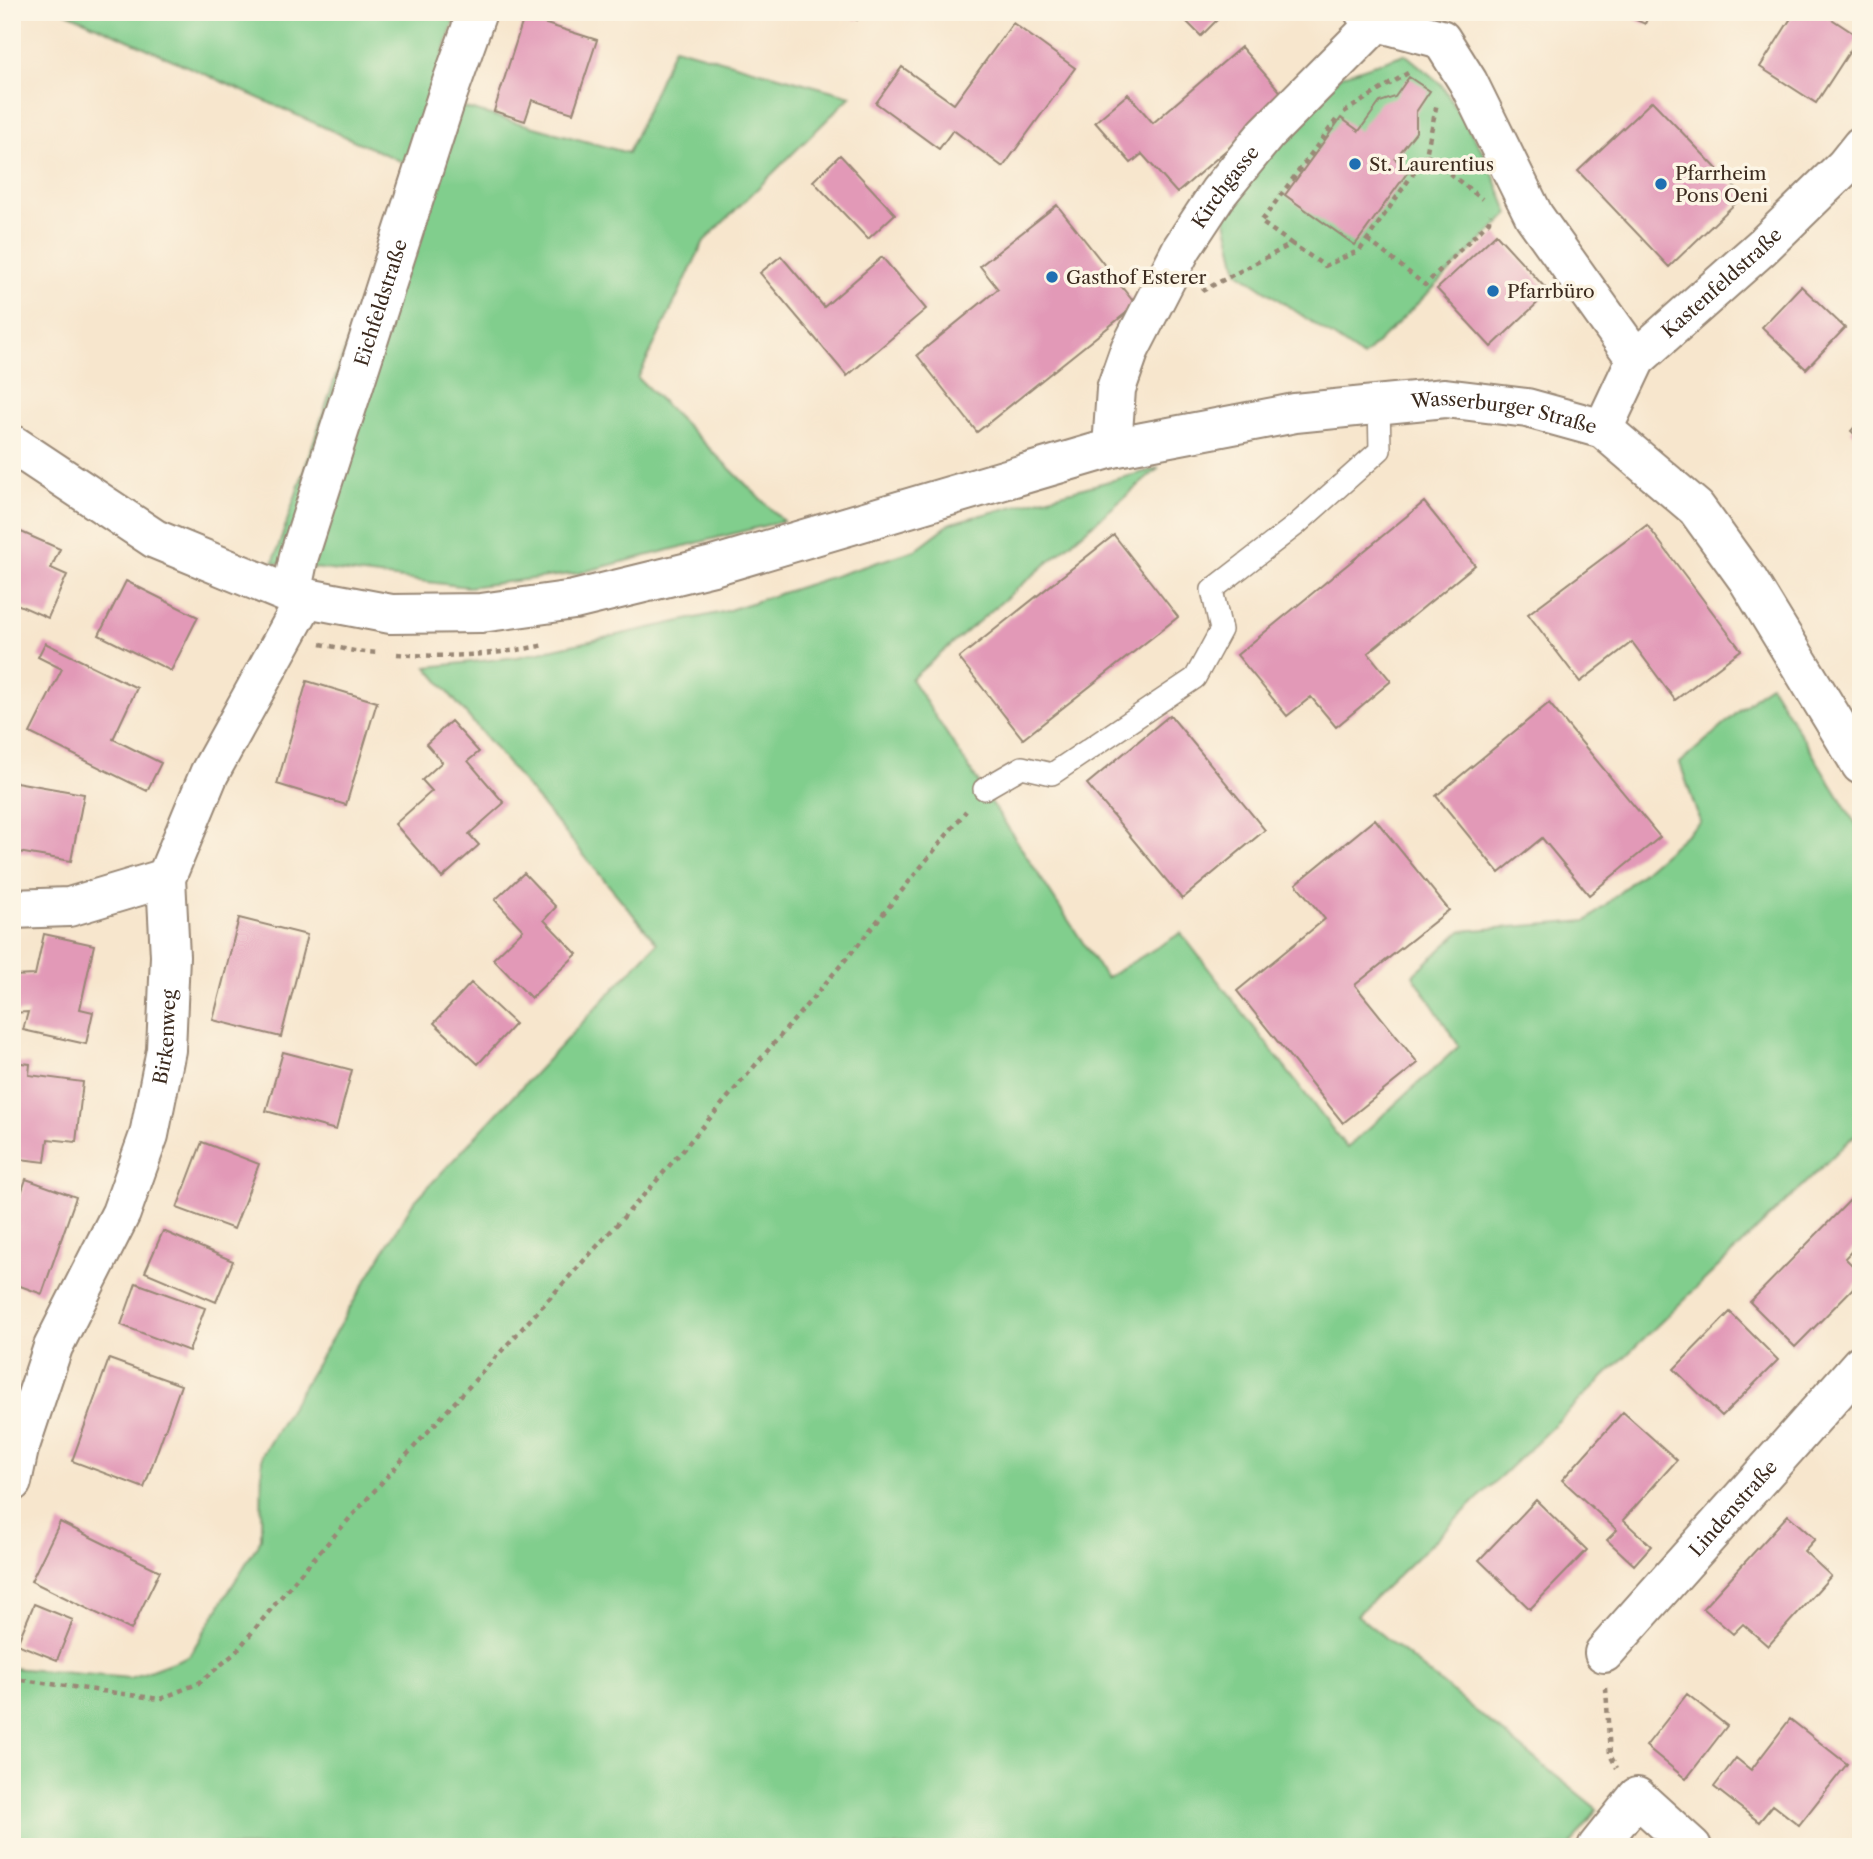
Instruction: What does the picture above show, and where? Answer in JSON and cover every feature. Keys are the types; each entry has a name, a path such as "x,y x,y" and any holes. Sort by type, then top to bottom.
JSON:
{"street":[{"name":"Eichfeldstraße","path":"299,596 299,556 447,96 477,12"},
{"name":"Kirchgasse","path":"1112,448 1116,389 1130,349 1182,248 1219,192 1266,134 1371,17 1450,38"},
{"path":"1450,38 1534,216 1636,359"},
{"name":"Kastenfeldstraße","path":"1603,429 1636,359 1762,247 1845,166 1861,146"},
{"name":"Wasserburger Straße","path":"12,444 155,539 299,596 391,614 481,614 575,600 713,566 1112,448 1296,412 1446,398 1527,408 1603,429 1696,508 1748,580 1858,753"},
{"name":"Birkenweg","path":"12,1482 19,1449 53,1347 121,1213 149,1135 166,1050 170,956 166,878 209,774 299,596"},
{"path":"12,909 69,906 166,878"},
{"name":"Lindenstraße","path":"1605,1653 1861,1364"},
{"path":"1597,1847 1637,1797 1692,1847"}],"lane":[{"path":"984,789 1022,767 1052,774 1195,678 1221,630 1212,590 1296,526 1380,450 1379,404"}],"path":[{"path":"1420,77 1409,70 1341,114 1261,222 1325,266 1360,250 1426,155 1450,38"},
{"path":"1426,155 1483,201"},
{"path":"1368,240 1425,285 1489,220 1492,208"},
{"path":"1143,323 1292,244"},
{"path":"12,1681 22,1680 160,1699 199,1683 234,1653 393,1469 652,1186 858,945 984,789"},
{"path":"1605,1653 1610,1755 1637,1797"}],"green space":[{"path":"65,12 457,12 429,98 628,153 674,47 851,96 704,241 638,378 783,521 579,573 468,587 273,563 407,164"},
{"path":"1405,54 1441,84 1486,157 1509,214 1363,357 1238,272 1223,208 1340,76"},
{"path":"1159,468 911,679 1106,978 1181,933 1347,1148 1459,1046 1413,975 1461,931 1587,921 1700,822 1680,763 1770,684 1861,833 1861,1129 1357,1615 1597,1809 1569,1847 12,1847 12,1668 130,1678 189,1656 261,1539 262,1455 412,1204 657,943 427,667 517,657 723,612 915,550 951,523"}],"building":[{"path":"838,12 860,12 857,20"},
{"path":"1177,12 1225,12 1201,36"},
{"path":"1619,12 1650,12 1645,24"},
{"path":"1668,12 1686,12 1683,19"},
{"path":"1795,12 1821,12 1859,37 1816,103 1760,67"},
{"path":"524,17 597,40 573,113 532,100 525,121 494,111"},
{"path":"1013,23 1075,68 1003,167 953,130 939,149 876,103 902,67 954,104"},
{"path":"1241,47 1286,98 1177,193 1142,154 1131,163 1095,122 1128,94 1153,123"},
{"name":"St. Laurentius","path":"1409,77 1430,91 1416,112 1416,132 1395,159 1410,169 1355,245 1285,195 1341,118 1359,131 1380,102 1395,97"},
{"name":"Pfarrheim Pons Oeni","path":"1652,101 1743,196 1669,267 1578,171"},
{"path":"840,155 895,214 868,239 813,181"},
{"path":"1057,205 1136,305 977,432 917,355 998,289 980,266"},
{"name":"Pfarrbüro","path":"1496,234 1549,292 1491,347 1437,289"},
{"path":"781,256 824,307 882,257 926,309 847,376 760,273"},
{"path":"1801,286 1845,328 1806,369 1762,327"},
{"path":"1861,420 1861,440 1851,431"},
{"path":"1424,502 1475,565 1368,653 1391,681 1336,727 1311,697 1287,716 1237,655"},
{"path":"1647,525 1741,650 1675,700 1632,642 1580,682 1528,614"},
{"path":"12,528 60,549 51,568 67,575 48,618 17,604 12,615"},
{"path":"1114,535 1178,617 1023,739 959,658"},
{"path":"126,581 198,617 171,671 99,635"},
{"path":"45,643 137,688 113,739 161,763 147,791 30,733 62,669 38,657"},
{"path":"307,681 377,702 346,805 277,784"},
{"path":"1549,703 1660,837 1589,895 1542,838 1499,873 1436,796"},
{"path":"1170,715 1265,830 1182,899 1087,784"},
{"path":"451,721 479,752 468,761 504,803 469,834 479,845 442,878 395,824 432,791 422,780 442,762 426,744"},
{"path":"16,782 84,794 71,861 12,851 12,803"},
{"path":"1375,819 1449,910 1355,985 1418,1063 1343,1123 1237,991 1325,919 1296,884"},
{"path":"524,873 556,907 544,920 577,954 531,998 493,959 523,930 495,900"},
{"path":"239,918 307,935 281,1037 213,1020"},
{"path":"44,934 94,945 80,1009 93,1012 86,1044 23,1030 28,1012 12,1013 12,976 35,975"},
{"path":"471,983 515,1024 478,1064 434,1023"},
{"path":"283,1052 352,1070 336,1130 266,1111"},
{"path":"12,1062 30,1064 29,1075 83,1082 76,1142 48,1139 45,1162 12,1158"},
{"path":"202,1142 259,1164 234,1229 177,1208"},
{"path":"26,1179 76,1197 42,1294 12,1283 12,1220"},
{"path":"1861,1189 1861,1241 1845,1258 1861,1274 1861,1280 1795,1347 1750,1302"},
{"path":"163,1231 233,1261 216,1302 145,1272"},
{"path":"136,1283 205,1308 189,1351 121,1325"},
{"path":"1730,1312 1778,1360 1722,1416 1674,1369"},
{"path":"109,1359 181,1385 144,1488 72,1461"},
{"path":"1623,1412 1677,1460 1623,1520 1651,1546 1634,1565 1607,1540 1617,1530 1562,1480"},
{"path":"1536,1500 1587,1550 1530,1609 1479,1560"},
{"path":"1788,1515 1815,1539 1804,1551 1831,1576 1768,1646 1743,1624 1733,1634 1703,1608"},
{"path":"60,1522 160,1571 131,1630 31,1581"},
{"path":"34,1604 73,1620 57,1660 17,1644"},
{"path":"1687,1694 1727,1726 1686,1779 1646,1746"},
{"path":"1790,1719 1847,1764 1799,1825 1773,1805 1759,1822 1714,1787 1736,1758 1751,1770"}],"place":[{"name":"St. Laurentius","path":"1355,164"},
{"name":"Pfarrheim Pons Oeni","path":"1661,184"},
{"name":"Gasthof Esterer","path":"1052,277"},
{"name":"Pfarrbüro","path":"1493,291"}]}
